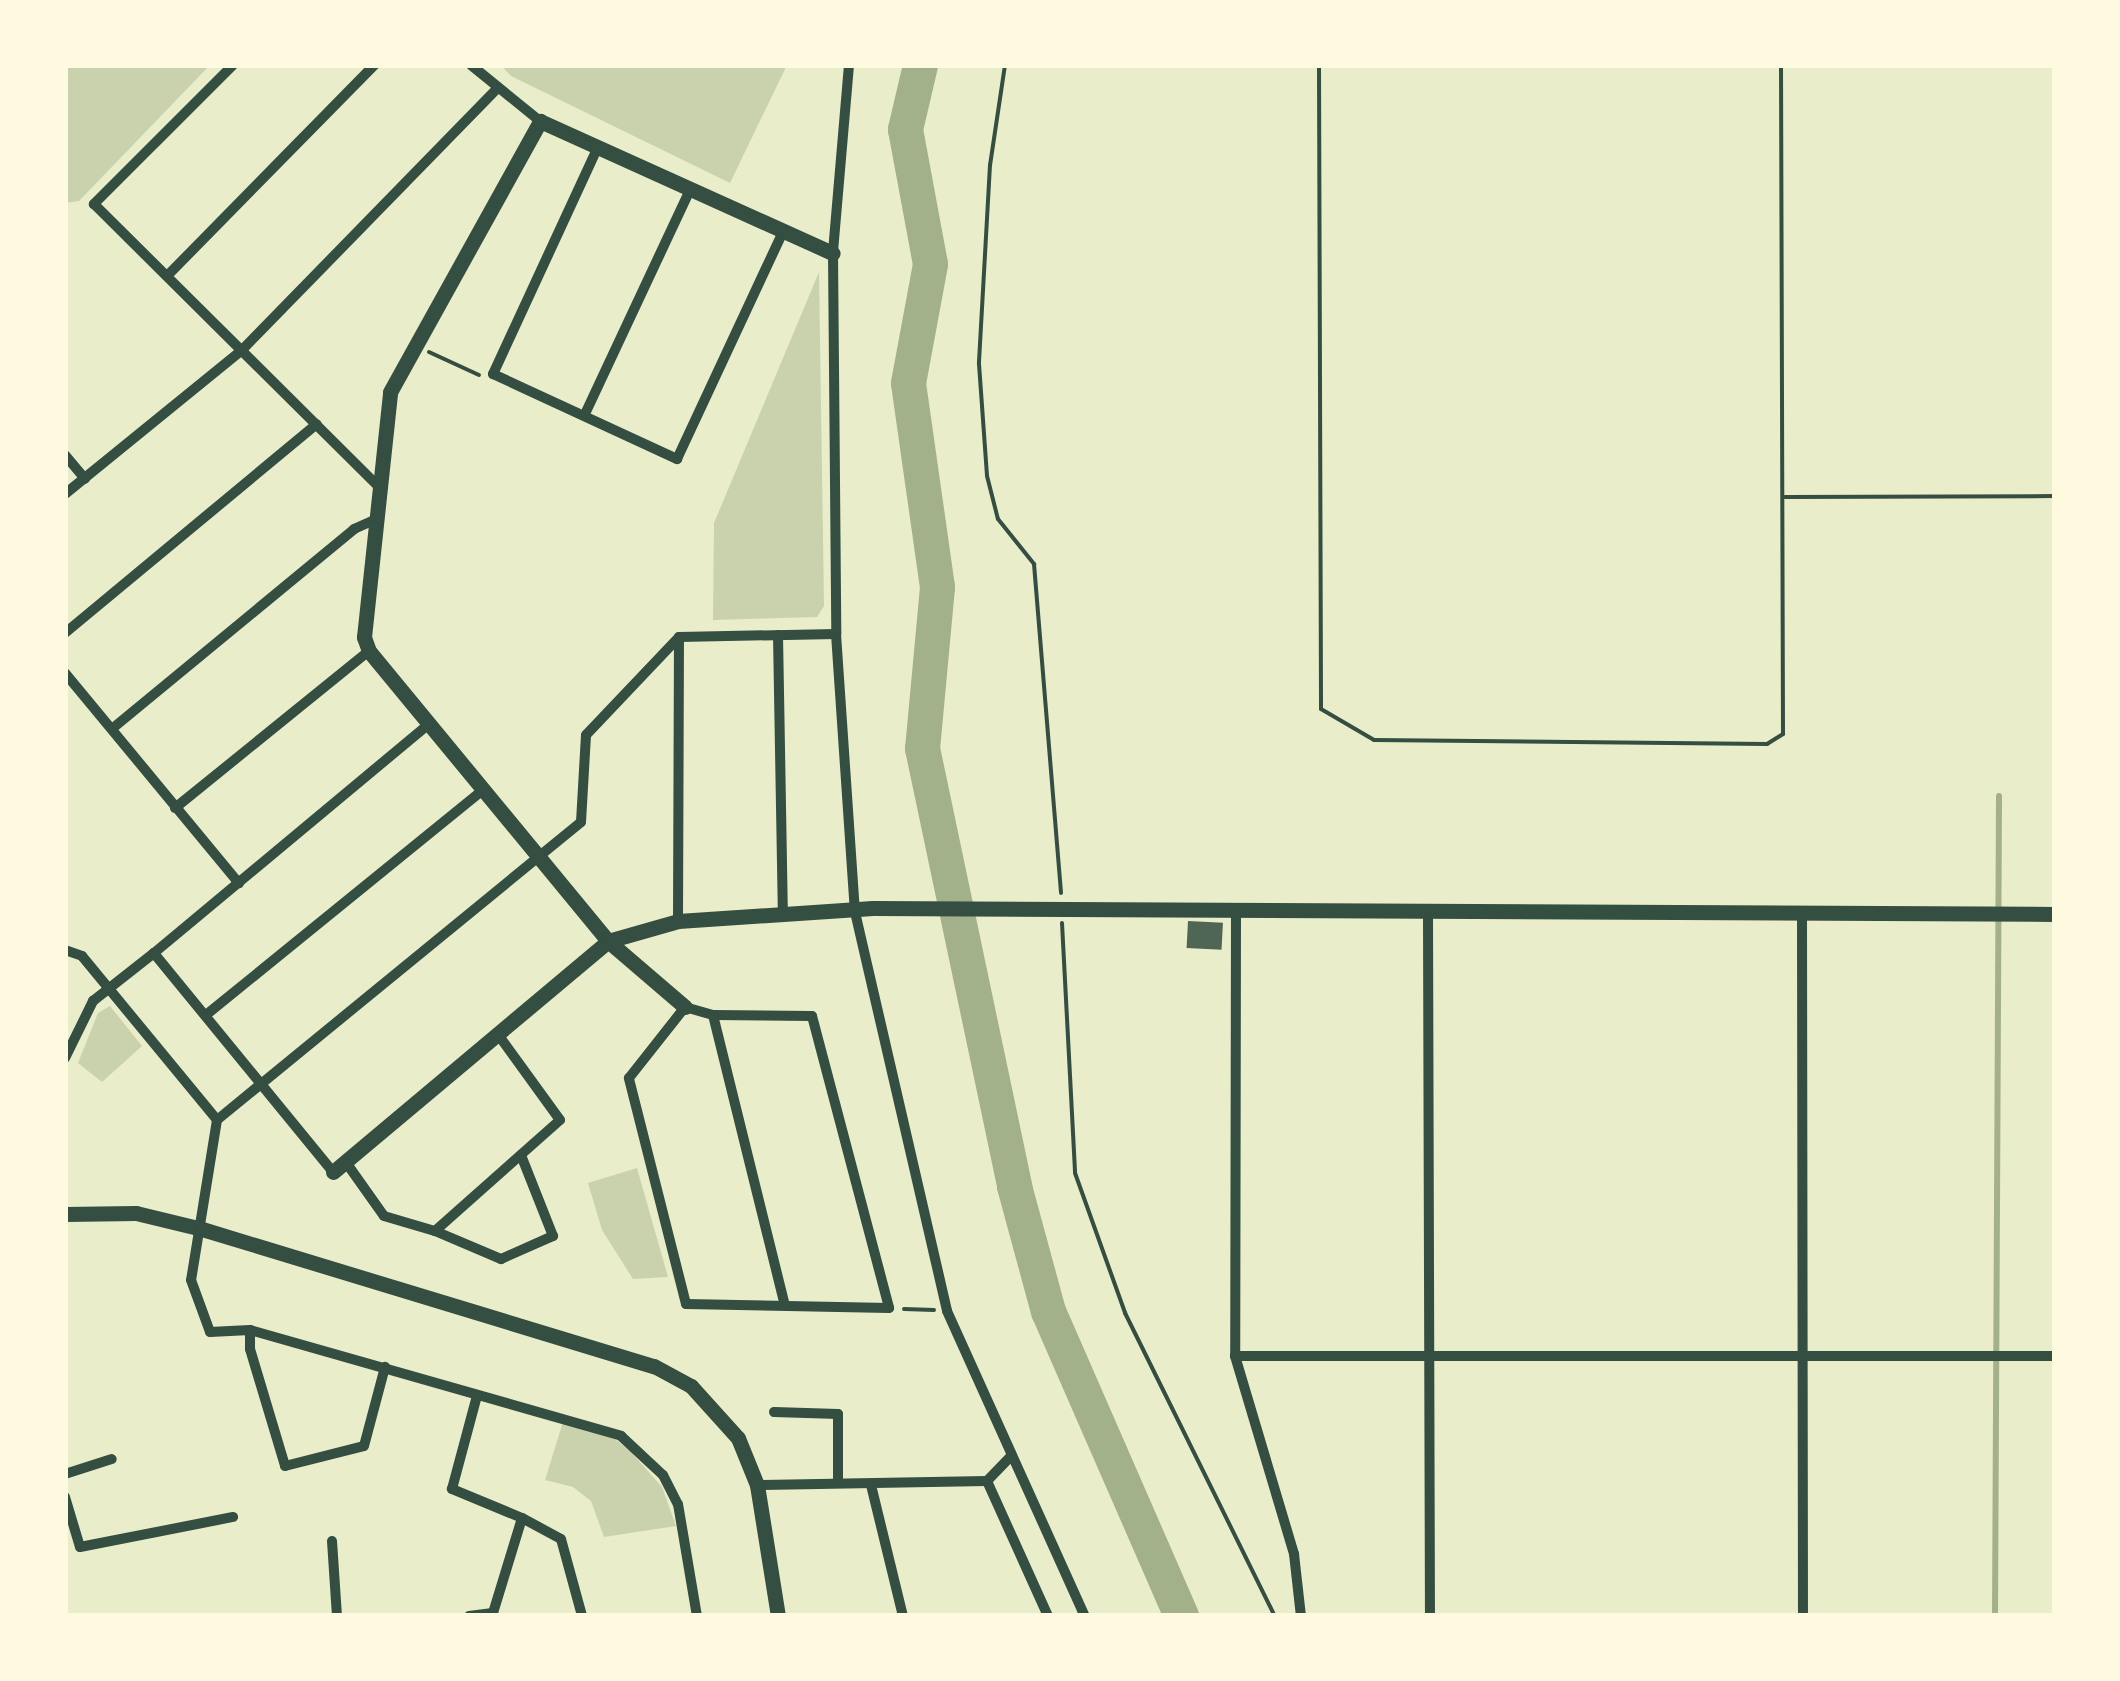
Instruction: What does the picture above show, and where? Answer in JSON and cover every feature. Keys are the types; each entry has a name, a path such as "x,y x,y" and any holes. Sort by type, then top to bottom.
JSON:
{"street":[{"path":"232,65 94,204 379,486"},
{"path":"168,276 374,65"},
{"path":"470,65 540,121 833,253"},
{"path":"849,65 833,253 836,634 855,912 947,1311 1085,1616"},
{"path":"65,494 242,350 496,89"},
{"path":"540,121 390,392 364,636 369,651 608,940 685,1007 713,1014 812,1016 889,1308 686,1304 629,1078 685,1007"},
{"path":"597,149 493,374 677,458 783,232"},
{"path":"585,414 690,190"},
{"path":"65,633 317,424"},
{"path":"65,455 85,478"},
{"path":"113,728 354,529 376,519"},
{"path":"696,1616 678,1504 642,1454 621,1436 561,1415 477,1396 250,1330 210,1332 190,1280 202,1230 217,1120 264,1086 581,822 586,735 679,637 836,634"},
{"path":"778,635 784,916"},
{"path":"678,921 679,637"},
{"path":"175,808 369,651"},
{"path":"65,672 239,883"},
{"path":"65,1058 93,1001 107,988 429,724"},
{"path":"206,1015 483,790"},
{"path":"339,1167 608,940 678,921 873,908 2055,914"},
{"path":"1236,912 1235,1356 1294,1554 1301,1616"},
{"path":"1428,912 1430,1616"},
{"path":"1802,914 1803,1616"},
{"path":"65,950 82,956 217,1120"},
{"path":"154,953 264,1086 384,1216 501,1258 553,1236 521,1154"},
{"path":"713,1014 785,1305"},
{"path":"434,1231 560,1120 498,1033"},
{"path":"65,1214 136,1213 202,1230 654,1366 714,1405 738,1438 758,1485 778,1616"},
{"path":"250,1330 250,1349 285,1466 364,1446 385,1367"},
{"path":"1235,1356 2055,1356"},
{"path":"477,1396 452,1489 561,1539 582,1616"},
{"path":"774,1412 838,1414 838,1482"},
{"path":"758,1485 988,1481 1011,1456"},
{"path":"65,1474 112,1459"},
{"path":"988,1481 1048,1616"},
{"path":"870,1484 904,1616"},
{"path":"65,1497 80,1547 233,1517"},
{"path":"470,1616 494,1614 522,1518"},
{"path":"332,1540 338,1616"}],"path":[{"path":"1005,65 990,165 978,364 994,504 1034,564 1075,1173 1125,1313 1274,1616"},
{"path":"1319,65 1321,709 1374,740 1767,744 1783,734 1781,65"},
{"path":"416,345 474,375 493,374"},
{"path":"1784,497 2055,496"},
{"path":"889,1308 947,1311"}],"green space":[{"path":"65,65 210,65 79,201 65,203"},
{"path":"501,65 787,65 730,183 511,76"},
{"path":"819,272 824,606 817,617 713,620 714,523"},
{"path":"110,1006 142,1046 102,1082 78,1063 98,1013"},
{"path":"637,1168 668,1277 633,1279 602,1230 588,1183"},
{"path":"563,1422 615,1439 631,1452 662,1487 676,1526 604,1537 591,1501 573,1487 545,1480"}],"building":[{"path":"1188,921 1223,923 1222,950 1187,948"}],"waterway":[{"path":"920,65 905,129 930,264 908,383 937,587 922,748 1014,1186 1048,1311 1181,1616"},
{"path":"1995,1616 1999,796"}]}
